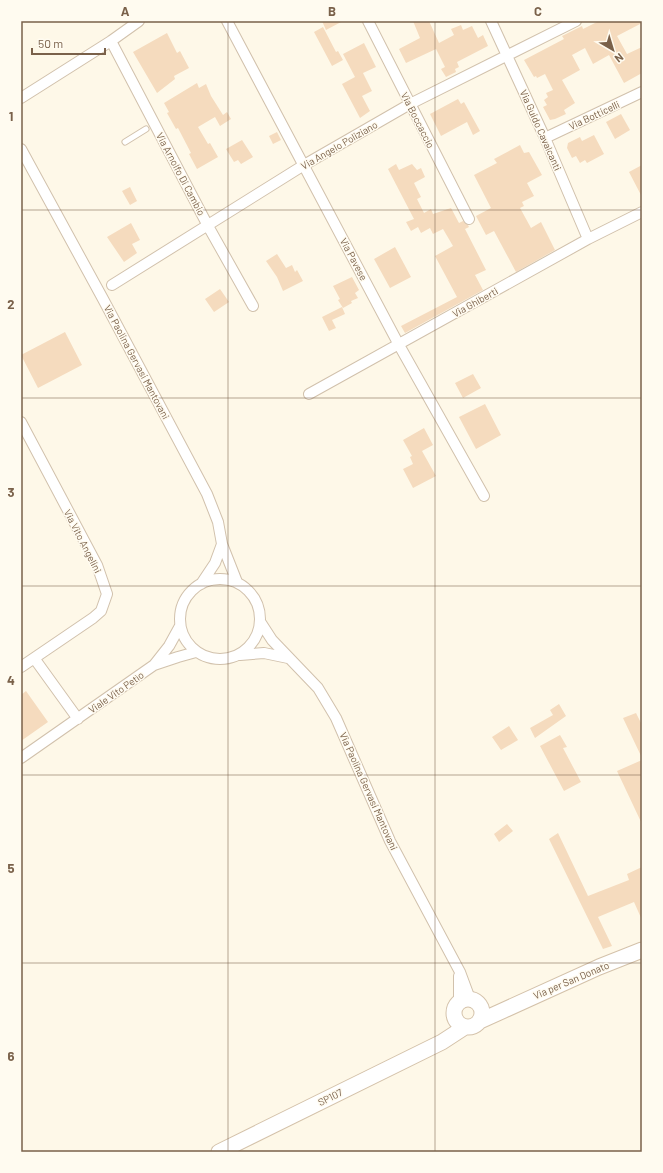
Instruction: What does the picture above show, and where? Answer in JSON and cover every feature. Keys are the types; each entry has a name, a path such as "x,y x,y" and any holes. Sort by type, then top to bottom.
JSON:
{"street":[{"path":"21,98 111,42 139,21"},
{"name":"Via Pavese","path":"227,21 399,345 484,496"},
{"name":"Via Boccaccio","path":"368,21 469,219"},
{"name":"Via Guido Cavalcanti","path":"491,21 545,138 588,239"},
{"name":"Via Angelo Poliziano","path":"112,286 304,165 410,104 576,21"},
{"name":"Via Arnolfo Di Cambio","path":"111,42 151,127 253,306"},
{"name":"Via Botticelli","path":"545,138 642,92"},
{"name":"Via Paolina Gervasi Mantovani","path":"21,149 207,494 218,522 222,544 237,582"},
{"name":"Via Ghiberti","path":"309,394 588,239 642,212"},
{"name":"Via Vito Angelini","path":"21,422 97,564 107,594 101,611 21,668"},
{"path":"201,584 215,563 222,544"},
{"path":"228,579 237,582 248,589 256,599 260,611 261,623 258,636 249,647 240,654 229,659 218,660 196,652 183,636 180,626 182,606 186,597 193,589 210,580 228,579"},
{"name":"Via Paolina Gervasi Mantovani","path":"261,623 272,640 318,688 336,718 390,841 460,972 472,1007"},
{"path":"154,665 170,646 180,626"},
{"path":"154,665 196,652"},
{"path":"240,654 264,653 288,658"},
{"name":"Viale Vito Petìo","path":"34,658 78,719"},
{"name":"Viale Vito Petìo","path":"21,758 154,665"},
{"name":"Via per San Donato","path":"460,1024 473,1026 472,1007 500,1011 599,967 642,950"},
{"path":"460,1024 453,1013 454,1009 472,1007"},
{"name":"SP107","path":"219,1152 442,1042 460,1024"}],"lane":[{"path":"126,142 151,127"}],"building":[{"path":"322,21 343,21 326,30"},
{"path":"413,21 429,21 439,43 454,35 451,29 461,25 463,30 472,26 478,38 483,35 488,46 457,62 459,67 455,69 456,72 446,77 441,69 445,67 436,49 406,63 399,49 420,38"},
{"path":"599,21 642,21 642,23 617,36 627,54 642,47 642,73 624,83 609,55 593,64 585,48 572,55 580,70 562,80 575,103 564,110 566,114 550,120 543,107 547,105 544,100 548,97 546,93 553,90 545,74 537,78 536,76 534,77 524,60 564,39 562,36 582,26 583,29"},
{"path":"323,27 336,52 338,51 343,60 332,66 314,32"},
{"path":"167,33 177,53 180,51 189,68 174,76 175,79 157,93 133,52"},
{"path":"364,43 376,67 363,73 372,91 362,96 370,111 360,118 342,84 355,77 343,54"},
{"path":"197,83 199,88 206,84 211,96 223,115 227,112 231,119 220,126 215,117 198,127 218,157 197,169 189,154 191,153 178,128 176,129 167,113 169,112 164,103"},
{"path":"458,99 461,104 464,102 480,131 473,135 467,122 441,136 430,114"},
{"path":"621,114 630,130 615,139 606,122"},
{"path":"277,132 281,140 273,144 269,136"},
{"path":"594,135 604,154 587,163 585,160 580,163 576,156 572,158 567,148 568,143 580,137 582,141"},
{"path":"242,140 253,157 241,164 238,160 234,162 226,149"},
{"path":"520,145 524,153 529,152 542,175 527,183 534,196 522,202 524,206 520,208 531,228 541,222 555,250 516,272 494,231 486,235 476,216 491,208 474,175 497,163 494,159"},
{"path":"396,164 399,170 412,164 417,170 421,168 425,177 414,183 421,197 417,199 424,213 431,209 433,214 451,208 459,223 463,221 468,225 469,227 465,229 486,270 475,275 483,290 405,333 401,326 457,297 435,256 453,246 443,229 433,234 430,228 421,233 418,227 411,231 406,222 414,219 388,169"},
{"path":"642,165 642,197 629,172"},
{"path":"130,187 137,201 130,205 122,191"},
{"path":"131,223 140,240 132,244 137,253 124,262 107,237"},
{"path":"395,247 411,277 390,288 374,259"},
{"path":"277,254 286,268 292,265 295,272 297,270 303,281 283,291 277,277 266,261"},
{"path":"352,277 359,290 355,293 358,298 351,301 352,303 343,308 338,300 340,299 333,286"},
{"path":"220,289 229,302 214,312 205,299"},
{"path":"342,307 345,314 332,320 336,328 329,331 322,317"},
{"path":"65,332 82,365 38,388 21,355"},
{"path":"473,374 481,388 463,398 455,383"},
{"path":"485,404 501,435 476,449 459,417"},
{"path":"424,428 433,445 422,451 436,476 413,488 403,469 413,464 410,457 412,456 403,440"},
{"path":"26,691 48,722 21,741 21,695"},
{"path":"559,704 566,716 535,738 530,728 553,715 550,710"},
{"path":"636,713 642,725 642,758 623,718"},
{"path":"509,726 518,740 501,750 492,737"},
{"path":"560,735 567,747 563,748 581,782 564,791 540,746"},
{"path":"642,760 642,824 617,771"},
{"path":"507,824 513,831 499,842 494,834"},
{"path":"558,833 588,896 629,880 627,874 642,867 642,920 634,902 598,917 612,946 603,949 549,839"}]}
